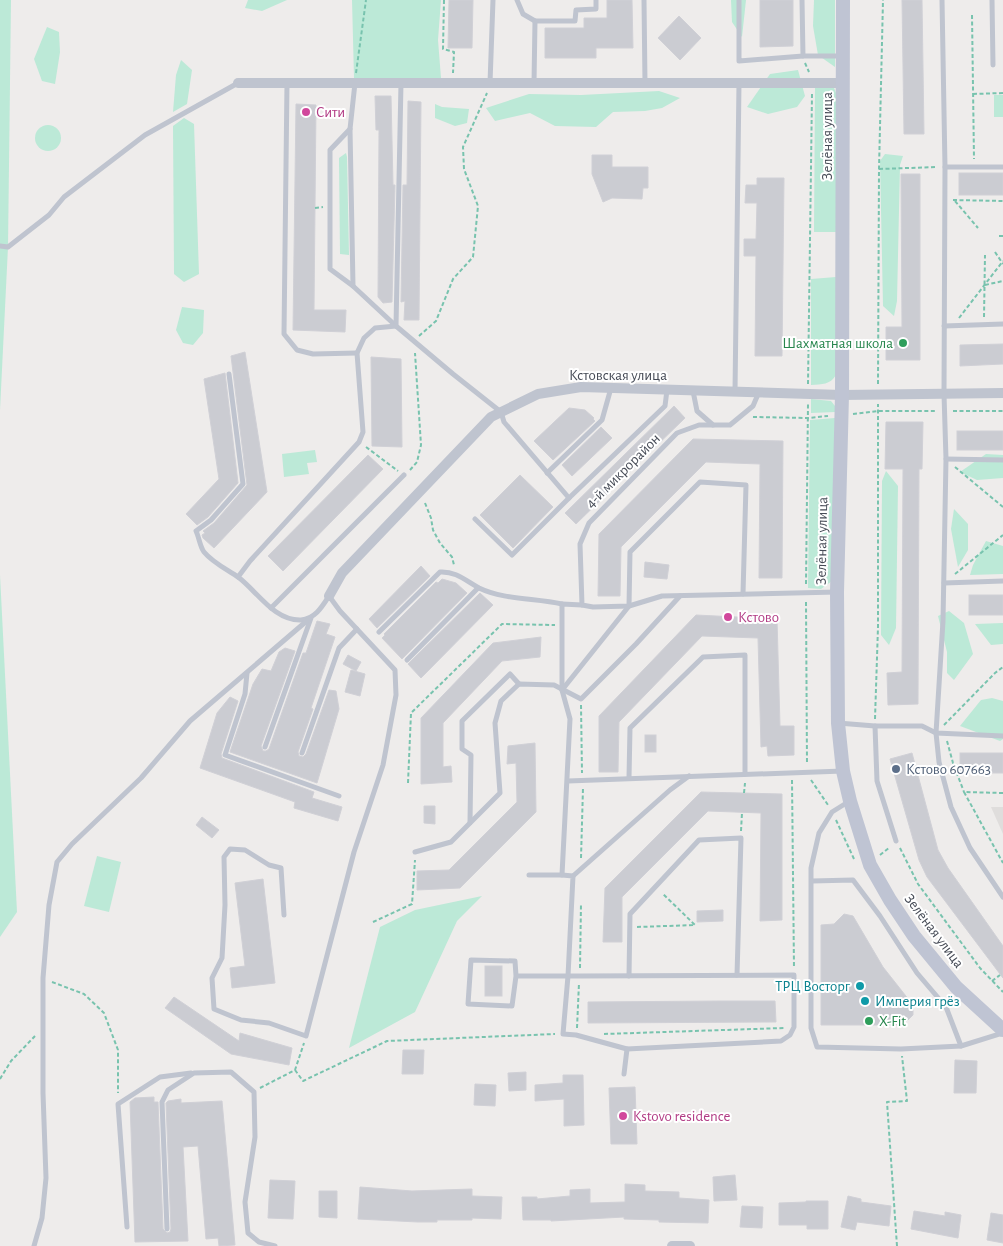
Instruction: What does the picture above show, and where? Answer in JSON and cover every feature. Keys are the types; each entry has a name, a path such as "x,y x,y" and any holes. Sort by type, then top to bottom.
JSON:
{"main road":[{"name":"Зелёная улица","path":"843,0 842,415 837,592 838,723 843,771 850,801 870,865 890,900 914,936 956,988 1003,1032"}],"street":[{"path":"238,83 843,83"},
{"name":"Кстовская улица","path":"329,596 342,573 491,417 538,394 581,387 842,395 1003,393"},
{"path":"672,1246 690,1246"}],"lane":[{"path":"490,83 493,0"},
{"path":"517,0 523,14 535,21 575,21 576,10 596,9 596,0"},
{"path":"644,0 645,83"},
{"path":"739,0 739,61 803,56 843,56"},
{"path":"802,0 803,56"},
{"path":"942,0 945,167 944,411 946,459 944,583 936,733 939,762 952,807 970,848 1003,897"},
{"path":"992,0 994,64"},
{"path":"534,83 535,21"},
{"path":"0,246 8,246 49,215 64,197 145,135 238,83"},
{"path":"287,83 284,334 296,350 313,354 357,353"},
{"path":"353,286 350,129 355,83"},
{"path":"396,326 401,83"},
{"path":"735,392 739,83"},
{"path":"350,129 330,150 330,269 353,286 396,326 501,412 504,422 569,498"},
{"path":"945,167 1003,166"},
{"path":"944,326 1003,324"},
{"path":"238,577 250,561 359,442 363,432 357,353 364,338 375,328 396,326"},
{"path":"229,374 243,484 211,520 196,531 204,552 228,572 238,577 271,608 288,618 301,620 311,617"},
{"path":"547,473 602,420 611,388"},
{"path":"475,519 512,555 665,406 667,390"},
{"path":"693,390 698,411 714,425"},
{"path":"740,417 753,406 760,392"},
{"name":"4-й микрорайон","path":"582,605 580,544 588,523 677,434 699,425 730,425 740,417"},
{"path":"946,459 1003,460"},
{"path":"271,608 404,475"},
{"path":"562,690 629,606 630,552 700,482 746,485 743,594"},
{"path":"379,632 440,572 450,572 478,588 496,595 593,607 629,606 662,596 837,592"},
{"path":"944,583 1003,581"},
{"path":"407,660 478,588"},
{"path":"34,1246 42,1218 46,1178 42,978 48,905 57,862 72,844 141,778 190,721 320,610 329,596 340,611 395,670 396,695 383,765 354,852 306,1036 269,1024 241,1020 214,1009 212,978 222,958 225,905 224,857 230,849 245,850 269,865 281,868 284,915"},
{"path":"470,823 471,755 462,749 462,721 510,674 519,684 554,685 581,699 636,644 680,596"},
{"path":"562,604 562,690 570,719 562,875"},
{"path":"266,747 311,617"},
{"path":"302,753 338,648 357,629"},
{"path":"629,778 630,728 703,658 745,655 745,774"},
{"path":"247,673 245,694 225,755 339,796"},
{"path":"415,852 451,842 500,794 495,723 501,702 519,684"},
{"path":"838,723 875,726 922,726 936,733 1003,736"},
{"path":"875,726 877,781 896,841"},
{"path":"568,781 689,775 843,771"},
{"path":"516,976 568,976 629,976 794,975 794,1027 790,1035 781,1041 627,1049 576,1035 563,1034 568,976 573,876 689,775"},
{"path":"850,801 832,812 819,833 811,868 811,1028 817,1047 900,1049 961,1046 1003,1032"},
{"path":"629,976 630,914 698,840 741,838 737,975"},
{"path":"529,875 573,876"},
{"path":"812,881 853,880 880,916 917,974 946,1007 961,1046"},
{"path":"471,960 515,961 516,976 512,1006 468,1004 471,960"},
{"path":"624,1074 627,1049"},
{"path":"127,1228 118,1104 160,1077 194,1073 231,1072 254,1092 255,1137 245,1202 248,1232 259,1242 275,1246"},
{"path":"166,1229 162,1102 168,1090 194,1073"}],"path":[{"path":"355,83 366,0"},
{"path":"444,0 443,49 454,52 452,83"},
{"path":"875,726 878,627 879,169 883,0"},
{"path":"972,15 974,167"},
{"path":"803,56 812,83 806,593 806,773 832,812 855,861"},
{"path":"359,442 404,475 417,462 421,445 414,341 436,320 453,279 473,257 478,206 464,169 463,147 490,83"},
{"path":"973,94 1003,93"},
{"path":"879,169 945,167"},
{"path":"945,200 1003,202"},
{"path":"954,200 978,228"},
{"path":"952,326 1003,262 994,252"},
{"path":"984,324 985,255"},
{"path":"985,285 1003,281"},
{"path":"740,417 808,418 878,411 1003,411"},
{"path":"946,459 1003,506"},
{"path":"420,492 431,518 433,530 440,543 452,557 456,575"},
{"path":"944,583 1003,535"},
{"path":"408,783 411,713 502,624 562,625"},
{"path":"1003,668 995,673 936,733 948,742 953,763 964,792 1003,864"},
{"path":"792,773 794,975"},
{"path":"964,792 1003,793"},
{"path":"741,838 742,813"},
{"path":"870,865 896,841 918,884 992,981 1003,992"},
{"path":"373,922 412,904 415,852"},
{"path":"630,928 696,925 655,887"},
{"path":"992,981 1000,975"},
{"path":"42,978 84,994 104,1013 118,1050 118,1104"},
{"path":"295,1070 303,1081 387,1041 563,1034"},
{"path":"0,1080 11,1061 36,1035"},
{"path":"254,1092 295,1070 306,1036"},
{"path":"897,1246 887,1102 907,1100 900,1049"}],"shaded area":[{"path":"991,807 1003,807 1003,834"}],"green space":[{"path":"0,0 11,0 8,247 0,410"},
{"path":"248,0 287,0 262,11 245,8"},
{"path":"352,0 441,0 438,40 441,78 354,78"},
{"path":"731,0 746,0 742,37 732,22"},
{"path":"814,0 835,0 835,67 818,55 813,26"},
{"path":"47,27 59,32 60,52 55,84 42,81 34,59"},
{"path":"181,60 192,70 187,104 173,112 176,75"},
{"path":"798,70 805,96 797,107 768,114 747,107 770,74"},
{"path":"815,87 834,88 837,95 837,232 814,232"},
{"path":"659,91 680,98 662,108 645,111 613,112 596,127 555,126 530,113 495,121 486,108 529,94 581,95"},
{"path":"994,95 1003,95 1003,117 994,117"},
{"path":"435,104 442,107 469,109 467,123 455,126 435,118"},
{"path":"184,118 194,124 199,274 184,282 174,274 173,126"},
{"path":"48,125 57,129 61,138 57,147 48,151 39,147 35,138 39,129"},
{"path":"346,153 349,255 340,254 339,158"},
{"path":"885,154 903,156 900,165 897,301 894,316 883,306 880,161"},
{"path":"836,277 836,375 828,382 811,385 811,279"},
{"path":"182,307 204,310 203,333 193,345 183,343 176,330"},
{"path":"811,399 831,401 835,406 835,412 811,413"},
{"path":"835,418 832,581 821,589 808,588 810,420"},
{"path":"315,450 317,462 307,463 309,474 284,477 282,454"},
{"path":"986,454 1003,455 1003,478 977,480 960,472"},
{"path":"886,471 898,486 896,628 889,645 881,635 882,481"},
{"path":"954,509 968,524 968,550 958,567 951,529"},
{"path":"986,541 1003,546 1003,574 970,575 973,565"},
{"path":"0,575 17,912 0,937"},
{"path":"949,611 964,623 973,654 954,680 947,673 947,652 938,616"},
{"path":"1003,623 1003,644 991,645 975,624"},
{"path":"992,698 1003,701 1003,739 1000,741 960,726 981,700"},
{"path":"97,856 121,862 109,912 84,906"},
{"path":"482,896 457,921 415,1012 349,1048 380,927 415,910"}],"building":[{"path":"449,0 473,0 472,48 448,48"},
{"path":"607,0 632,0 633,48 596,48 596,58 545,58 545,28 584,28 584,18 607,18"},
{"path":"760,0 793,0 793,46 760,47"},
{"path":"902,0 922,0 924,134 904,134"},
{"path":"679,16 701,38 680,60 658,38"},
{"path":"375,96 391,96 393,185 395,185 392,302 383,303 378,297 379,130 376,130"},
{"path":"408,101 421,102 419,320 404,320 405,301 401,302 403,185 407,185"},
{"path":"296,104 316,105 314,310 346,310 345,332 293,330"},
{"path":"592,155 612,155 612,167 648,167 648,188 643,188 642,199 612,198 603,202 592,174"},
{"path":"959,173 1003,173 1003,195 959,195"},
{"path":"901,174 920,174 920,360 886,360 886,327 902,327"},
{"path":"757,178 784,178 782,356 755,356 756,256 744,256 744,239 756,239 757,203 745,203 746,185 757,185"},
{"path":"1003,344 1003,364 960,366 960,345"},
{"path":"245,352 267,492 214,548 203,538 202,535 205,533 203,531 214,523 247,485 231,356"},
{"path":"371,357 401,359 402,447 372,446"},
{"path":"225,373 238,483 208,517 197,525 186,514 219,479 204,379"},
{"path":"674,406 685,418 576,524 565,513"},
{"path":"569,408 585,410 595,421 553,460 534,441"},
{"path":"886,422 923,422 922,469 919,469 918,704 888,705 887,673 902,672 903,469 885,469"},
{"path":"601,427 612,438 572,476 562,465"},
{"path":"957,431 1003,431 1003,450 957,450"},
{"path":"693,439 783,441 782,578 759,578 760,464 706,462 621,547 620,596 598,596 599,534"},
{"path":"368,455 383,469 283,571 268,556"},
{"path":"520,475 553,507 513,548 480,515"},
{"path":"645,562 669,565 667,579 644,577"},
{"path":"421,566 430,576 377,628 369,619"},
{"path":"442,579 456,583 467,593 402,659 382,638 384,634 436,582 438,583"},
{"path":"480,593 493,605 421,678 408,664"},
{"path":"969,595 1003,595 1003,615 969,615"},
{"path":"696,615 777,619 780,726 794,726 794,755 768,756 767,746 761,747 758,638 702,636 619,722 618,772 599,772 599,716"},
{"path":"317,621 330,624 326,634 335,637 311,708 313,709 298,752 299,756 303,757 306,754 329,690 336,691 339,709 317,783 230,752 253,684 262,669 271,671 279,652 285,648 295,651 261,746 263,751 269,749 303,653 306,653"},
{"path":"541,637 540,657 502,661 443,723 443,767 451,766 452,782 421,784 421,718 493,643"},
{"path":"348,655 361,662 356,671 343,664"},
{"path":"351,670 365,674 360,696 345,692"},
{"path":"230,697 238,701 221,754 222,758 314,792 312,798 342,807 338,821 294,808 295,802 200,768 217,713"},
{"path":"645,735 656,735 656,752 645,752"},
{"path":"535,743 536,812 460,888 417,890 417,871 449,870 517,802 516,763 507,764 508,746"},
{"path":"912,753 938,850 948,868 1003,946 1003,978 927,877 919,860 890,759"},
{"path":"960,753 1003,753 1003,773 960,773"},
{"path":"701,792 782,794 782,920 760,921 761,813 708,811 622,897 622,942 603,942 605,888"},
{"path":"424,806 435,806 435,824 424,823"},
{"path":"202,817 219,830 212,838 196,825"},
{"path":"263,879 275,983 232,988 230,968 245,966 235,883"},
{"path":"723,910 723,921 697,922 697,911"},
{"name":"ТРЦ Восторг","path":"844,914 853,916 883,967 913,1005 913,1015 906,1022 896,1025 821,1025 821,925 834,924"},
{"path":"485,966 502,966 502,996 485,996"},
{"path":"174,997 239,1041 240,1033 292,1048 289,1065 231,1054 165,1008"},
{"path":"775,1001 776,1022 588,1023 588,1002"},
{"path":"403,1050 424,1050 423,1074 402,1074"},
{"path":"955,1060 977,1061 976,1093 954,1093"},
{"path":"526,1072 526,1090 509,1091 508,1073"},
{"path":"563,1075 583,1075 584,1125 564,1126 564,1099 535,1101 535,1085 563,1083"},
{"path":"475,1084 496,1085 495,1106 474,1105"},
{"name":"Kstovo residence","path":"635,1087 637,1144 611,1144 609,1088"},
{"path":"154,1097 154,1102 158,1102 163,1229 167,1233 171,1229 166,1103 181,1099 181,1103 222,1101 235,1245 219,1246 218,1238 206,1239 198,1146 183,1147 188,1241 135,1242 130,1102 135,1098"},
{"path":"735,1175 737,1200 714,1201 713,1177"},
{"path":"270,1180 295,1181 293,1219 268,1218"},
{"path":"625,1184 645,1185 645,1191 679,1192 679,1198 709,1200 708,1223 659,1222 659,1220 624,1219 624,1217 551,1221 523,1220 522,1197 537,1197 537,1199 570,1196 570,1190 590,1189 590,1203 625,1202"},
{"path":"360,1187 412,1191 472,1189 472,1196 502,1197 501,1219 472,1218 472,1220 418,1222 358,1219"},
{"path":"319,1191 337,1191 337,1218 319,1217"},
{"path":"848,1196 861,1199 861,1202 891,1206 889,1226 857,1222 855,1230 841,1227"},
{"path":"828,1201 828,1229 807,1229 807,1225 779,1225 779,1203"},
{"path":"742,1206 763,1207 762,1228 740,1227"},
{"path":"914,1211 945,1216 945,1212 961,1215 958,1238 911,1229"},
{"path":"991,1213 1003,1215 1003,1243 987,1240"}],"place":[{"name":"Сити","path":"306,112"},
{"name":"Шахматная школа","path":"903,343"},
{"name":"Кстово","path":"728,617"},
{"name":"Кстово 607663","path":"896,769"},
{"name":"ТРЦ Восторг","path":"860,986"},
{"name":"Империя грёз","path":"865,1001"},
{"name":"X-Fit","path":"869,1021"},
{"name":"Kstovo residence","path":"623,1116"}]}
